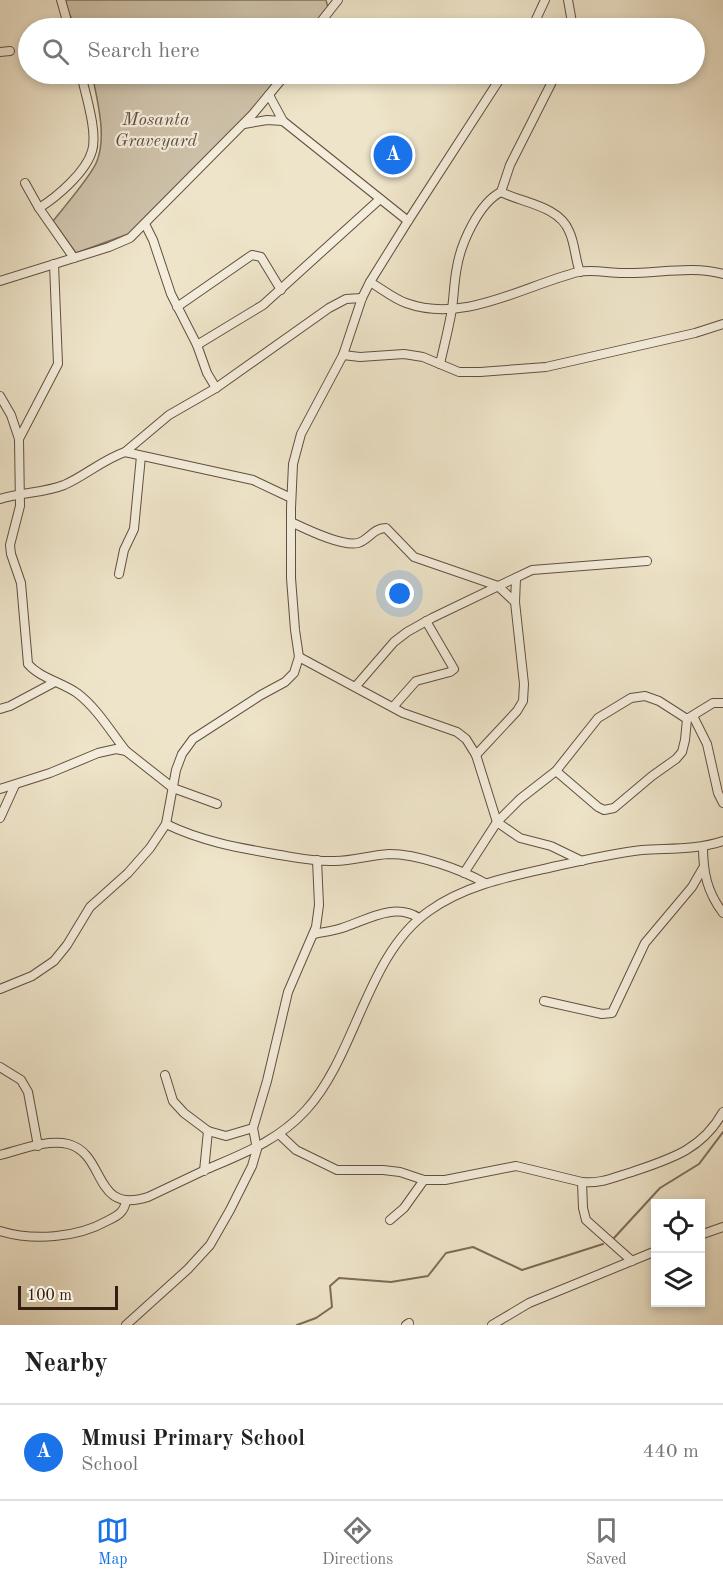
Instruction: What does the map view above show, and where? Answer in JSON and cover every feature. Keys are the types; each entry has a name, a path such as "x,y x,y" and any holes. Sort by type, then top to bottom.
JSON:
{"street":[{"path":"61,0 66,18"},
{"path":"324,18 338,0"},
{"path":"536,18 544,0"},
{"path":"568,0 571,18"},
{"path":"0,52 10,51"},
{"path":"39,208 54,199 82,167 92,151 92,120 83,84"},
{"path":"0,281 109,247 130,238 243,124 278,84"},
{"path":"0,989 32,976 54,961 67,945 90,907 141,859 166,824 182,754 194,739 285,682 294,674 299,657 291,578 291,498 296,448 301,434 344,355 362,298 370,282 497,84"},
{"path":"441,364 462,248 481,210 489,200 501,192 510,165 551,84"},
{"path":"269,95 284,121 408,221"},
{"path":"243,124 267,120 284,121"},
{"path":"26,183 39,208 74,258"},
{"path":"501,192 555,214 564,222 570,232 575,260 580,272"},
{"path":"197,345 245,317 281,290 380,199"},
{"path":"145,224 177,307 216,388"},
{"path":"177,307 252,255 261,257 281,290"},
{"path":"20,439 58,364 54,264"},
{"path":"370,282 406,303 430,308 452,309 490,302 580,272 710,270 723,274"},
{"path":"0,499 20,493 49,490 65,484 106,459 125,452 169,416 216,388 329,308 346,299 362,298"},
{"path":"344,355 360,357 404,354 423,357 459,372 546,368 695,333 723,324"},
{"path":"0,396 11,415 20,439 20,506 10,545 21,584 28,664 33,670 77,693 94,710 126,751 173,788 217,804"},
{"path":"125,452 253,480 291,498"},
{"path":"119,574 124,550 134,529 141,456"},
{"path":"291,522 329,538 355,544 379,528 386,528 414,557 498,586 515,602"},
{"path":"0,549 10,545"},
{"path":"356,686 394,642 426,621 532,570 647,561"},
{"path":"476,755 523,701 524,684 515,602 516,578"},
{"path":"393,707 416,681 454,669 426,621"},
{"path":"299,657 414,717 457,732 466,739 476,755 497,822 520,838 551,846 582,861"},
{"path":"0,709 55,682"},
{"path":"464,873 497,822 520,799 556,771 598,718 632,698 651,697 690,717 707,744 723,803"},
{"path":"556,771 598,807 604,810 614,808 682,752 690,717 712,703 723,703"},
{"path":"0,789 98,753 126,751"},
{"path":"715,776 723,769"},
{"path":"0,819 15,785"},
{"path":"166,824 198,839 218,844 317,860 334,861 400,854 464,873 485,883"},
{"path":"0,1155 38,1146 64,1144 82,1151 109,1192 120,1200 148,1197 257,1149 279,1134 306,1110 337,1062 387,958 403,935 419,918 442,902 485,883 582,861 642,850 703,847 723,841"},
{"path":"703,847 703,868 708,886 723,913"},
{"path":"126,1325 188,1269 210,1245 231,1210 252,1166 257,1149 253,1128 270,1072 288,992 314,934 319,904 317,860"},
{"path":"544,1001 602,1014 612,1013 645,943 692,887 703,868"},
{"path":"314,934 391,912 411,913 419,918"},
{"path":"0,1067 21,1080 28,1092 38,1146"},
{"path":"165,1075 173,1101 184,1113 208,1131 226,1136 253,1128"},
{"path":"279,1134 296,1150 337,1170 383,1170 400,1172 424,1180 445,1180 516,1166 593,1183 616,1178 663,1162 683,1152 711,1132 723,1112"},
{"path":"204,1171 208,1131"},
{"path":"390,1220 404,1208 424,1180"},
{"path":"582,1182 586,1220 632,1261"},
{"path":"0,1231 20,1236 79,1233 118,1215 124,1209 126,1201"},
{"path":"705,1233 723,1227"},
{"path":"492,1325 529,1304 651,1253"}],"green space":[{"path":"61,0 326,0 329,11 324,18 71,18"},
{"name":"Mosanta Graveyard","path":"94,84 276,84 131,233 76,253 53,221 90,174 97,161 101,140 100,118"}],"waterway":[{"path":"614,1238 660,1188 699,1164 723,1132"},
{"path":"297,1325 316,1318 332,1307 330,1286 339,1278 391,1282 428,1276 446,1253 473,1247 522,1270 603,1244"}],"place":[{"name":"Mmusi Primary School","path":"393,155"}]}
